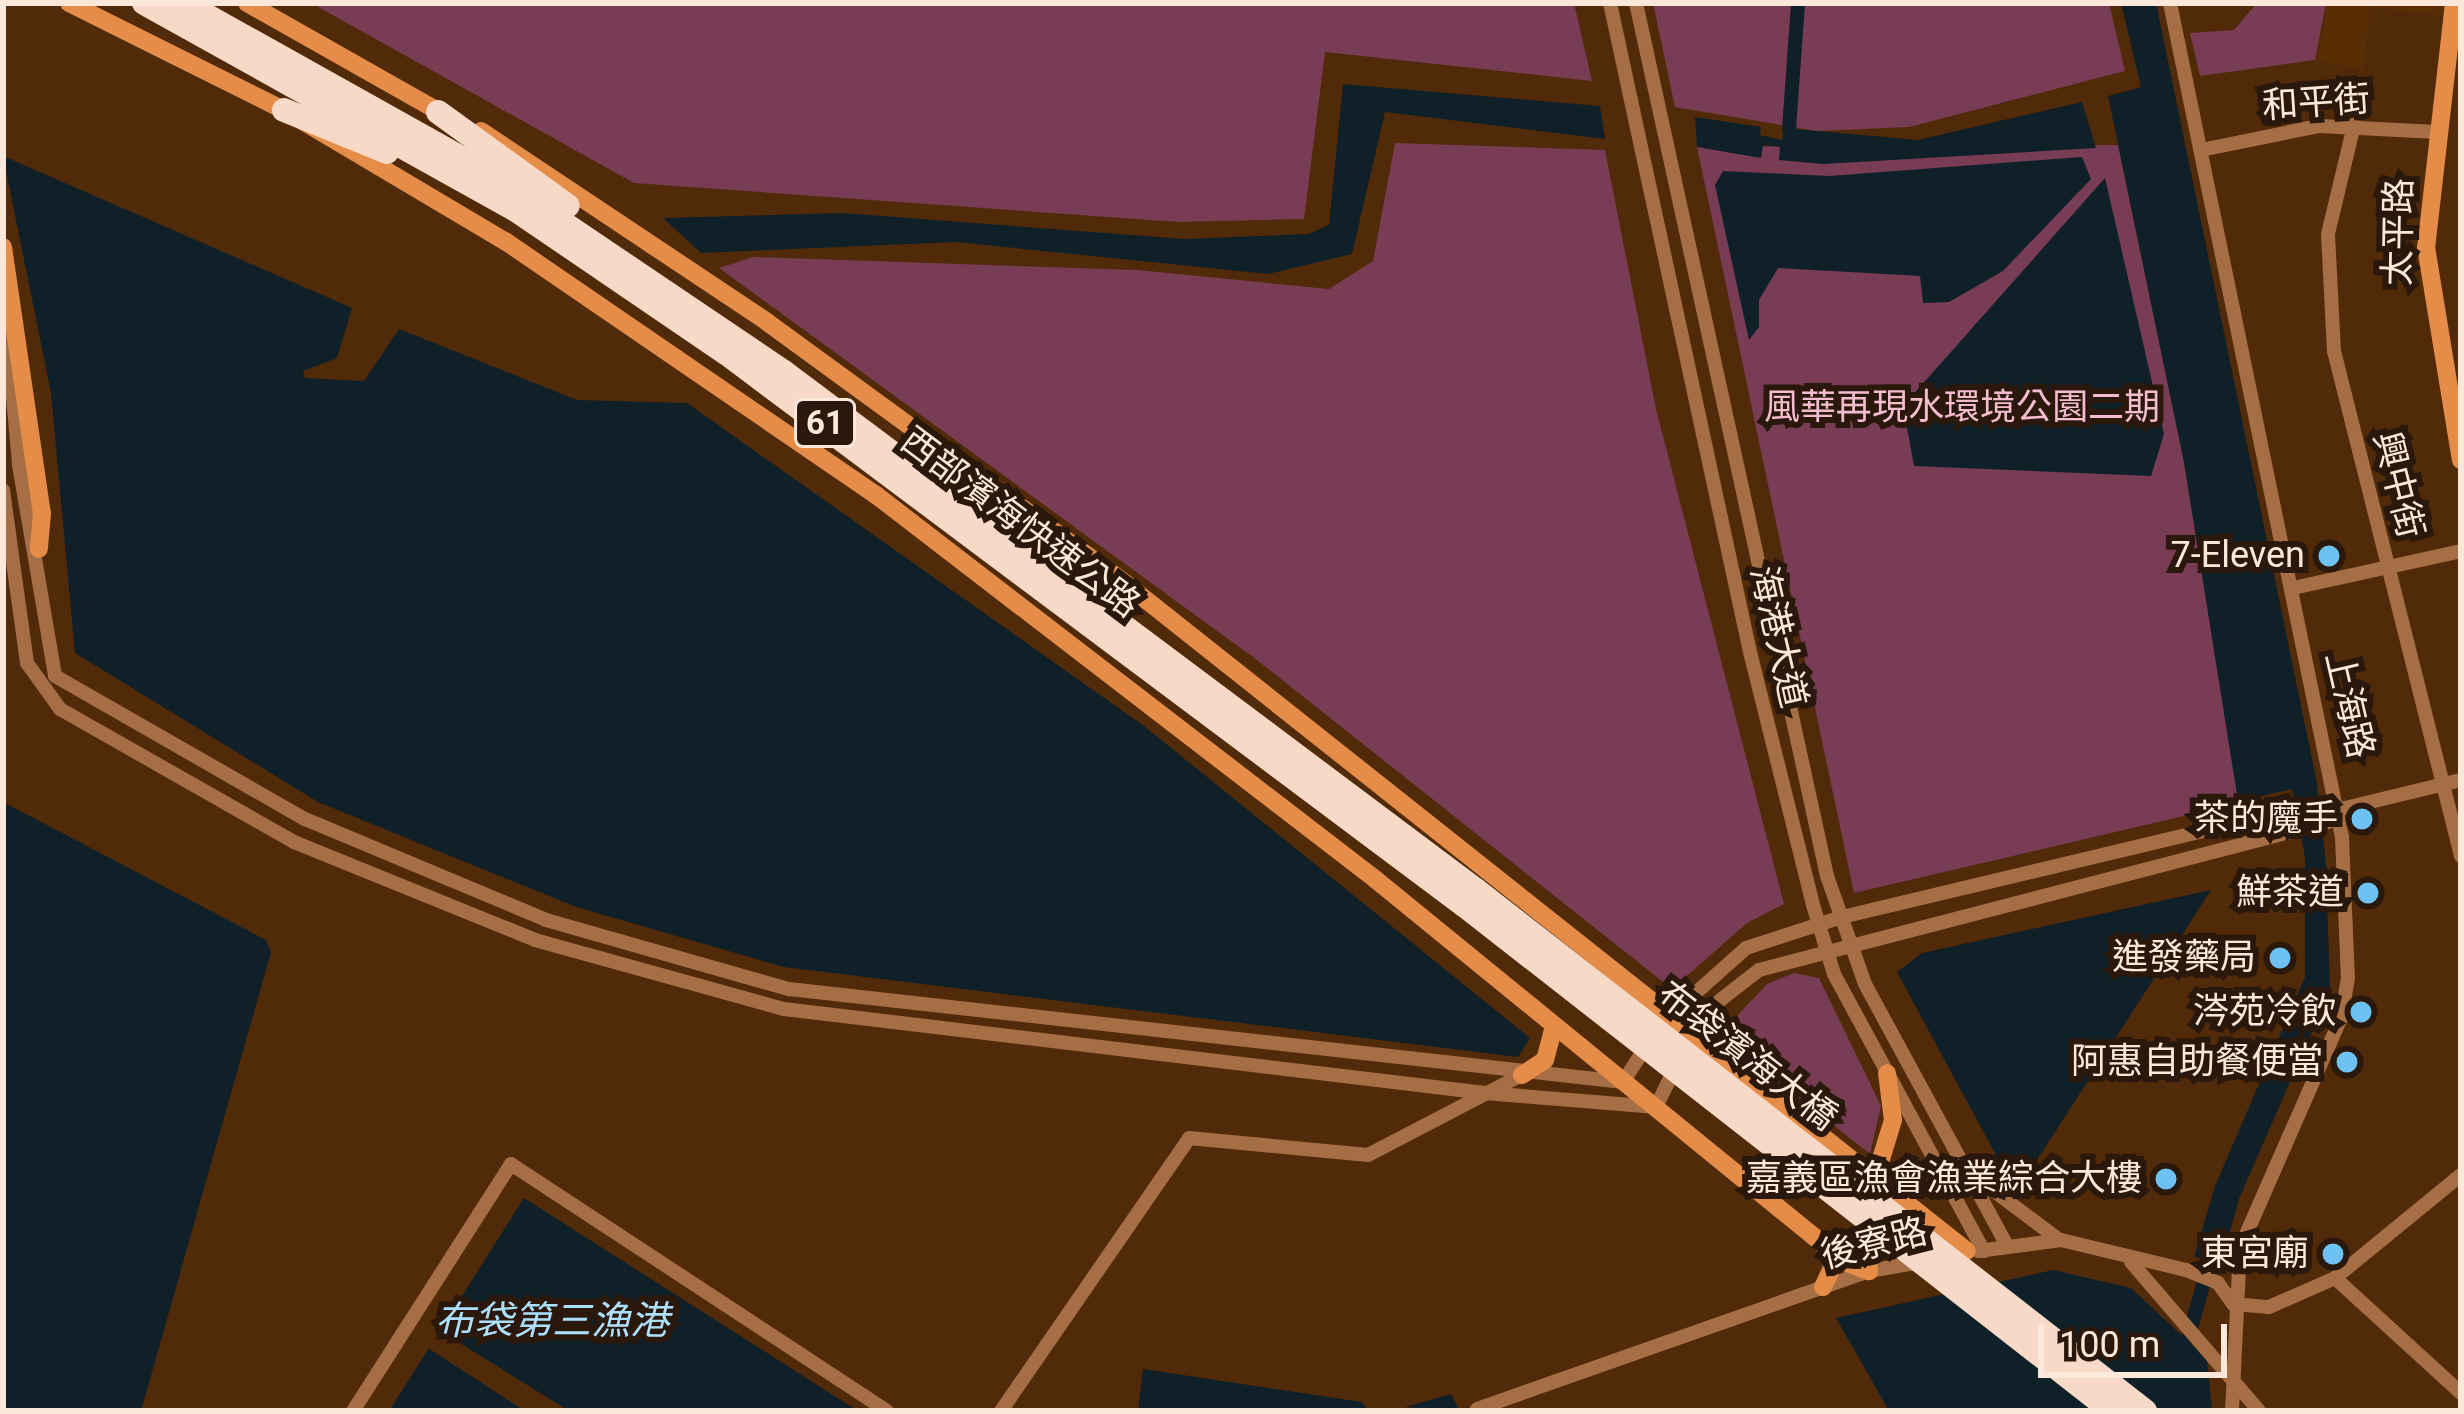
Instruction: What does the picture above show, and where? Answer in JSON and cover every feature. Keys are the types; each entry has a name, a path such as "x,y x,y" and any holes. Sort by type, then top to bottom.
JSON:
{"highway":[{"name":"西部濱海快速公路","path":"144,3 516,210 871,455 1470,898"},
{"name":"西部濱海快速公路","path":"184,3 492,175 784,372 1470,898"},
{"path":"284,110 464,189 684,328"},
{"path":"438,112 784,372"},
{"name":"布袋濱海大橋","path":"1470,898 2112,1411"},
{"name":"布袋濱海大橋","path":"1470,898 2145,1411"}],"street":[{"path":"69,3 284,110 505,241 876,495 1554,1026 1829,1249 1869,1271 1869,1237 1836,1148"},
{"path":"247,3 547,172 920,430 1670,1011 1865,1171 1975,1251"},
{"name":"海港大道","path":"1610,3 1750,652 1826,950 1975,1251"},
{"name":"海港大道","path":"1636,3 1800,775 1841,917 1865,985 2007,1245"},
{"name":"上海路","path":"2170,3 2293,588 2333,806 2348,978 2341,1018 2255,1210 2233,1304 2232,1411"},
{"name":"太平路","path":"2454,3 2454,59 2437,131 2426,247 2461,460"},
{"name":"和平街","path":"2201,150 2354,125 2437,131"},
{"name":"興中街","path":"2354,125 2335,195 2326,284 2334,352 2461,856"},
{"path":"3,247 41,513 38,549"},
{"path":"3,308 25,512 38,549 56,676 305,819 546,920 789,989 1522,1075 1623,1082"},
{"path":"3,490 27,663 60,709 294,842 535,940 784,1009 1485,1093 1656,1107"},
{"path":"2293,588 2461,551"},
{"path":"1623,1082 1670,1011 1746,948 1841,917 2294,809 2333,806 2461,780"},
{"path":"1656,1107 1692,1030 1759,970 2328,822 2333,806"},
{"path":"1001,1411 1189,1138 1368,1155 1545,1060 1554,1026"},
{"path":"1865,1171 1882,1159 1892,1120 1887,1073"},
{"path":"353,1411 511,1164 887,1411"},
{"path":"1964,1167 2061,1240"},
{"path":"2233,1304 2269,1307 2335,1279 2461,1175"},
{"name":"後寮路","path":"1477,1409 1869,1271 2007,1245 2061,1240 2218,1283 2233,1304"},
{"path":"1823,1287 1832,1268 1829,1249"},
{"path":"2131,1262 2233,1371 2259,1411"},
{"path":"2335,1279 2461,1393"}],"shaded area":[{"path":"2328,3 2444,3 2443,16 2370,7 2364,69 2317,61"}],"green space":[{"path":"311,3 1574,3 1592,81 1325,52 1304,219 1178,222 634,183"},
{"path":"1653,3 2109,3 2125,71 1909,127 1817,131 1675,107"},
{"path":"2257,3 2326,3 2315,60 2200,76 2190,33 2234,30"},
{"path":"1395,143 1605,150 1656,409 1784,904 1747,923 1672,989 1257,660 719,268 753,257 1138,270 1329,289 1373,261"},
{"name":"風華再現水環境公園二期","path":"2118,145 2184,462 2239,803 1854,893 1697,147"},
{"path":"1794,973 1819,978 1881,1106 1870,1154 1719,1035 1767,984"}],"water":[{"path":"2121,3 2156,3 2317,783 2326,864 2330,990 2239,1199 2222,1261 2194,1257 2215,1186 2305,977 2305,857 2292,789 2238,801 2184,462 2108,96 2141,87"},
{"path":"1343,84 1600,106 1605,139 1385,112 1352,254 1268,274 956,242 701,253 663,218 842,213 1185,239 1308,234 1329,225"},
{"path":"2082,102 2096,148 1823,164 1779,160 1780,147 1763,145 1761,158 1697,147 1695,117 1761,127 1760,135 1782,140 1784,128 1918,140"},
{"path":"3,156 352,308 337,358 303,371 305,378 364,381 399,329 577,400 687,403 1144,726 1530,1038 1518,1057 784,967 576,907 318,802 75,653 51,393"},
{"path":"2082,157 2091,179 2003,271 1949,302 1923,303 1920,276 1778,268 1759,300 1759,327 1749,340 1715,185 1723,171 1829,176"},
{"path":"2105,178 2164,434 2151,476 1914,466 1903,406"},
{"path":"3,802 266,940 271,952 141,1411 3,1411"},
{"path":"2211,890 2037,1160 2010,1181 1897,972 1922,953"},
{"name":"布袋第三漁港","path":"524,1198 858,1411 389,1411"},
{"path":"2053,1270 2131,1288 2207,1359 2212,1411 1889,1411 1836,1318"},
{"path":"1143,1369 1362,1402 1369,1411 1138,1411"},
{"path":"1451,1394 1460,1411 1405,1407"}],"pier":[{"path":"439,1330 569,1411 525,1411 428,1348"}],"waterway":[{"path":"1789,129 1798,3"},
{"path":"2188,1339 2214,1246"}],"place":[{"name":"7-Eleven","path":"2329,556"},
{"name":"茶的魔手","path":"2362,819"},
{"name":"鮮茶道","path":"2368,893"},
{"name":"進發藥局","path":"2280,958"},
{"name":"涔苑冷飲","path":"2361,1012"},
{"name":"阿惠自助餐便當","path":"2347,1062"},
{"name":"嘉義區漁會漁業綜合大樓","path":"2166,1179"},
{"name":"東宮廟","path":"2333,1254"}]}
